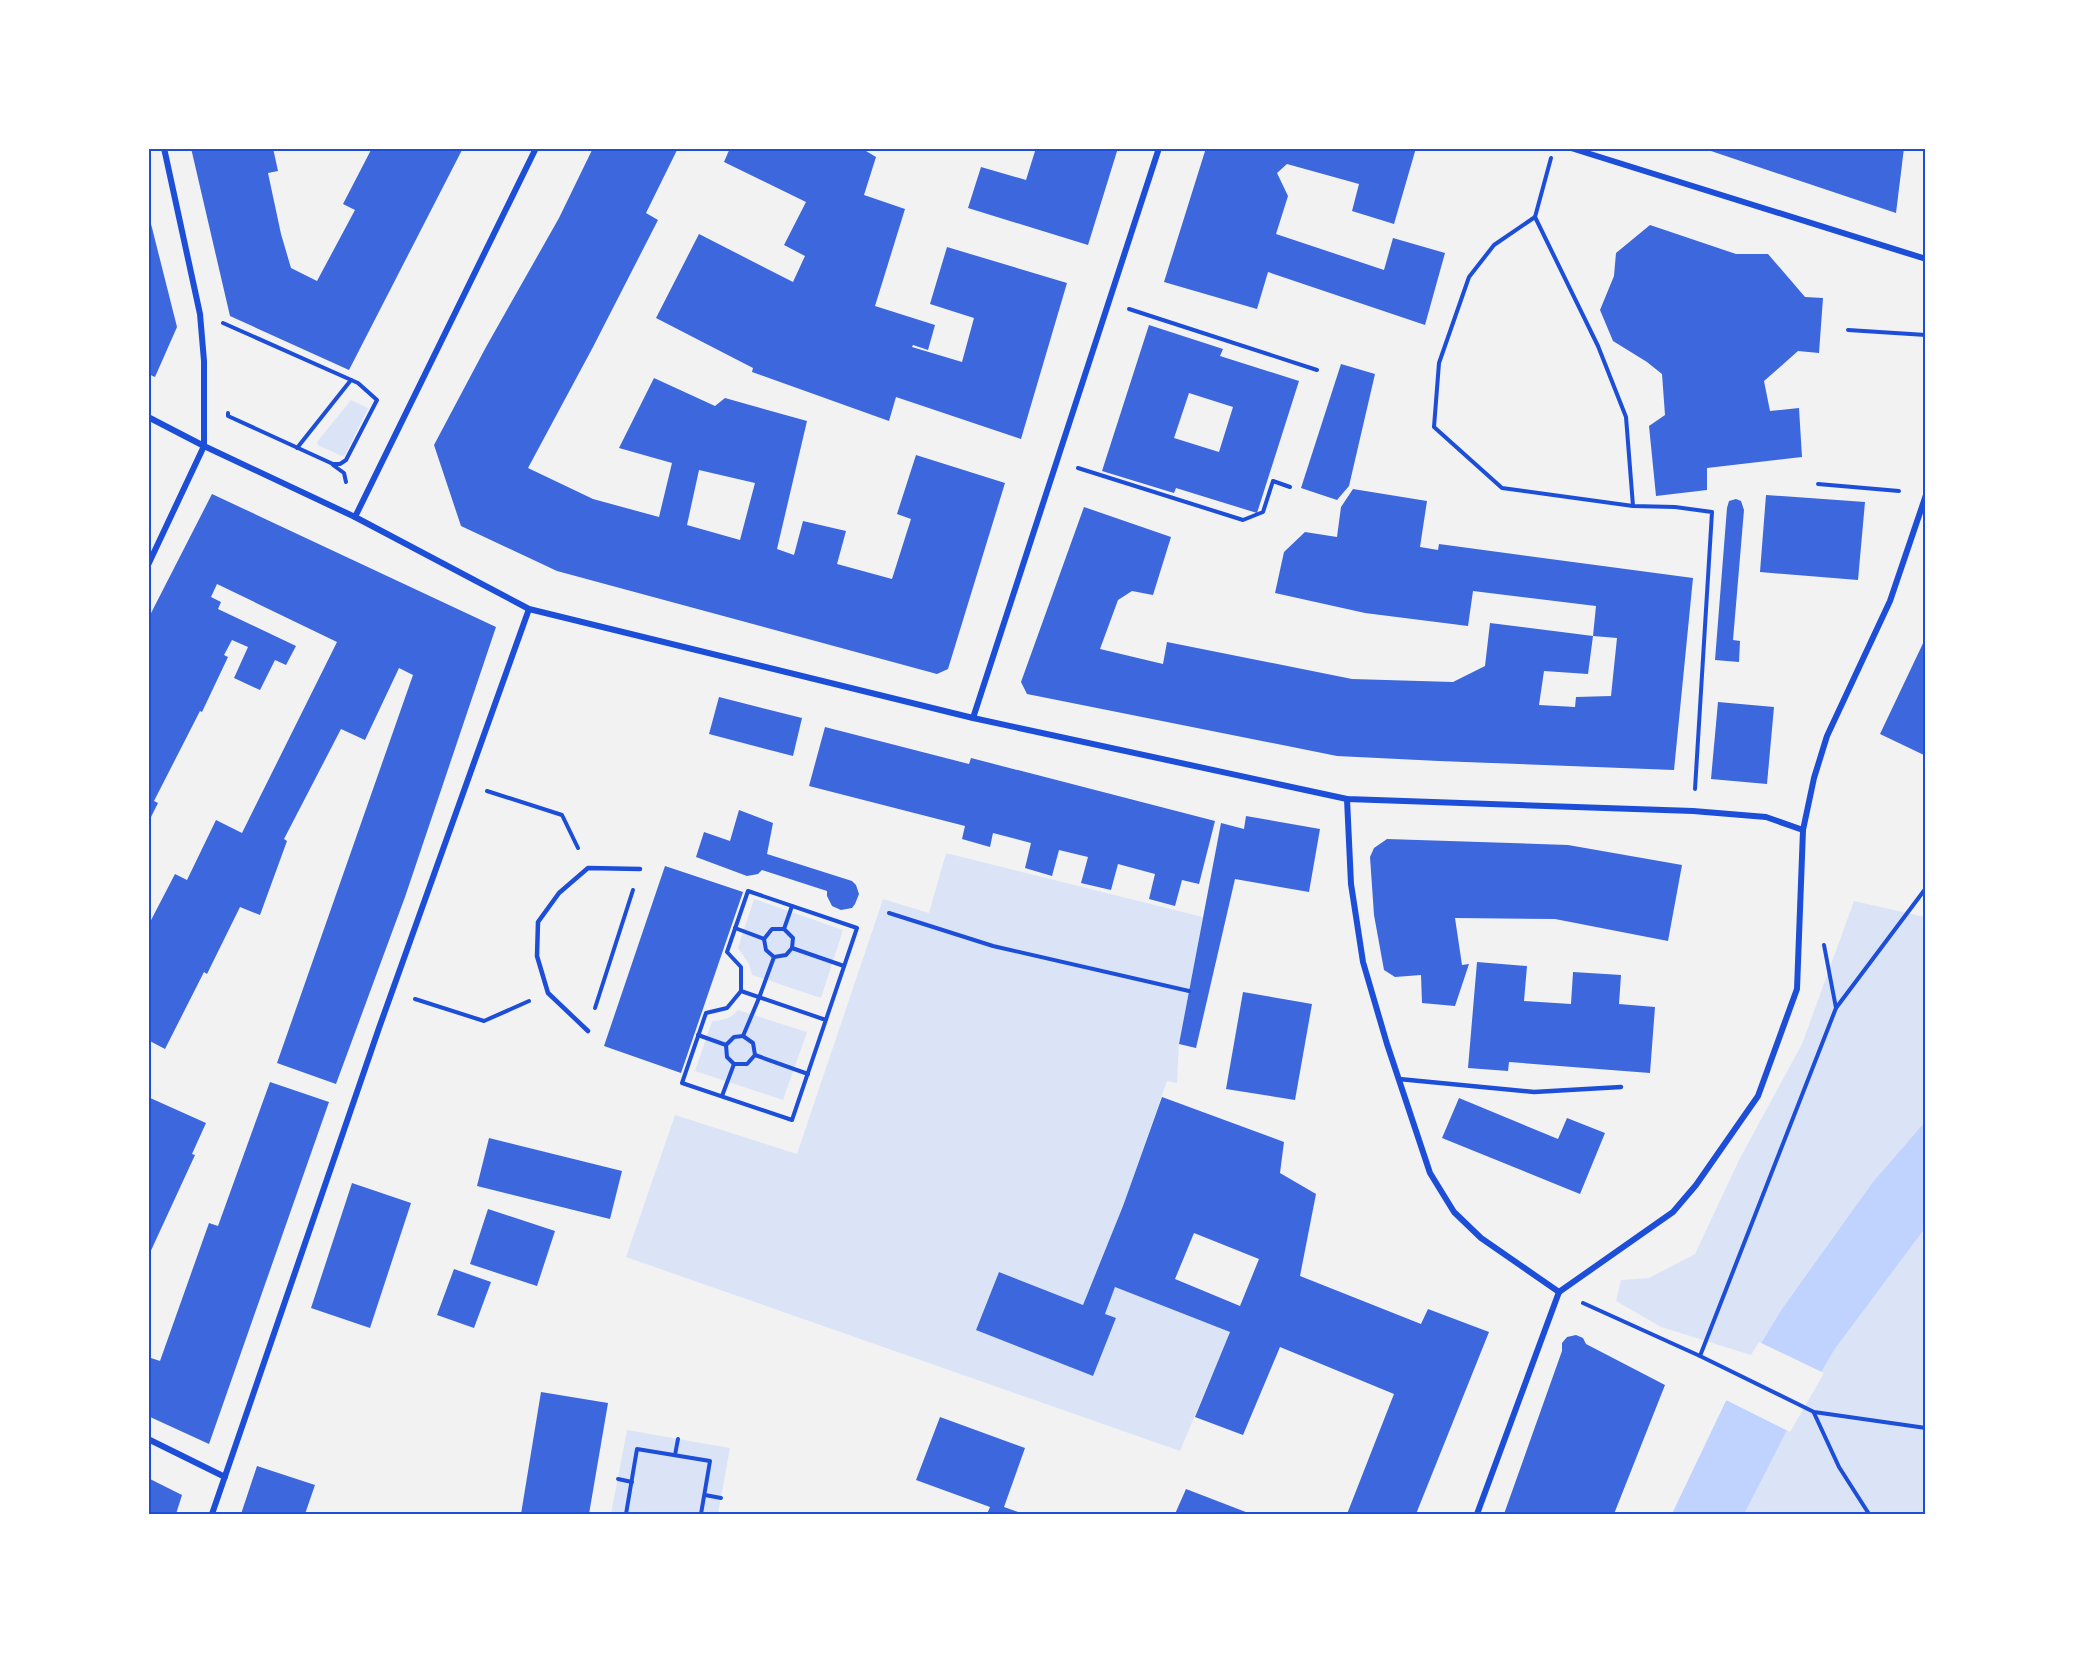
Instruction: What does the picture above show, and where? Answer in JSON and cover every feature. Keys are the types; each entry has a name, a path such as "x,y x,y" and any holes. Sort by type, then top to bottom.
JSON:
{"street":[{"path":"148,565 204,446 204,361 200,314 164,148"},
{"path":"356,517 536,148"},
{"path":"973,718 1159,148"},
{"path":"1571,148 1926,259"},
{"path":"148,417 204,446 356,517 529,609 973,718 1347,799 1694,811 1766,817 1803,830"},
{"path":"1477,1515 1558,1292 1673,1212 1696,1185 1758,1096 1797,989 1803,830 1814,778 1827,736 1890,601 1926,495"},
{"path":"212,1515 379,1028 529,609"},
{"path":"1347,799 1351,884 1363,963 1431,1173 1454,1212 1481,1238 1558,1292"},
{"path":"148,1439 225,1477"}],"lane":[{"path":"588,1031 548,993 537,956 538,922 559,893 588,868 640,869"},
{"path":"1399,1079 1534,1092 1621,1088"}],"path":[{"path":"1554,148 1535,217 1494,245 1469,277 1439,363 1434,427 1502,488 1633,506 1675,507 1712,512 1694,811"},
{"path":"1535,217 1598,346 1626,417 1633,506"},
{"path":"1108,302 1317,370"},
{"path":"219,321 358,383 377,400 346,460 340,465 333,465 228,416 228,404"},
{"path":"225,323 226,335"},
{"path":"1848,330 1926,335"},
{"path":"297,448 351,380"},
{"path":"1057,461 1243,520 1263,512 1273,481 1290,487"},
{"path":"1818,484 1899,491"},
{"path":"486,791 561,815 588,868"},
{"path":"588,1031 640,869"},
{"path":"1836,1008 1925,888"},
{"path":"748,891 857,928 792,1120 682,1083 706,1013 728,1008 741,991 741,967 727,952 735,928 748,891"},
{"path":"784,929 792,906"},
{"path":"889,913 993,946 1189,991"},
{"path":"735,928 764,939"},
{"path":"772,929 784,929 793,938 792,948 786,955 774,957 766,950 764,939 772,929"},
{"path":"792,948 844,966"},
{"path":"743,1036 774,957"},
{"path":"741,991 826,1020"},
{"path":"414,999 484,1021 548,993"},
{"path":"698,1035 726,1045"},
{"path":"743,1036 753,1043 755,1055 747,1064 734,1064 727,1057 726,1045 734,1037 743,1036"},
{"path":"755,1055 808,1074"},
{"path":"722,1096 734,1064"},
{"path":"1558,1292 1814,1412 1926,1428"},
{"path":"1814,1412 1839,1467 1869,1515"},
{"path":"675,1455 678,1439"},
{"path":"626,1515 637,1449 710,1461 701,1515"},
{"path":"618,1479 632,1482"},
{"path":"705,1495 721,1498"}],"shaded area":[{"path":"351,400 368,408 345,455 342,456 318,445 317,442"},
{"path":"946,853 1203,917 1179,1044 1177,1083 1167,1081 1123,1206 1083,1305 999,1272 976,1329 1092,1376 1116,1319 1105,1314 1115,1287 1230,1332 1180,1451 626,1257 675,1115 797,1154 883,899 929,913"},
{"path":"754,899 843,930 821,998 752,975 749,964 738,948"},
{"path":"1854,901 1925,917 1925,1514 1672,1514 1725,1403 1754,1356 1661,1327 1616,1301 1621,1280 1649,1278 1695,1254 1739,1160 1802,1044"},
{"path":"738,1010 807,1032 783,1100 695,1071 712,1021 726,1018"},
{"path":"627,1430 730,1448 718,1514 611,1514"}],"water":[{"path":"1925,1122 1925,1228 1834,1350 1787,1430 1744,1514 1672,1514 1725,1403 1782,1309 1873,1182"}],"pier":[{"path":"1759,1342 1824,1373 1790,1432 1724,1399"}],"building":[{"path":"191,148 273,148 278,171 268,173 291,268 317,281 355,210 343,204 372,148 386,148 390,151 391,148 463,148 349,370 230,316"},
{"path":"593,148 678,148 646,213 658,220 528,468 593,499 659,517 672,463 619,448 654,378 715,406 725,398 807,421 777,549 794,555 803,521 846,531 837,564 892,579 911,519 897,514 916,455 1005,483 948,669 937,674 557,571 461,526 434,445 559,218","holes":["699,470 755,483 740,540 687,525"]},
{"path":"730,148 861,148 876,157 864,195 905,209 875,306 935,325 928,350 913,345 912,347 962,362 974,318 930,304 947,247 1067,283 1021,439 896,397 889,421 752,372 753,368 656,318 699,234 793,282 805,256 784,245 806,202 724,162"},
{"path":"1036,148 1118,148 1088,245 968,208 981,167 1026,180"},
{"path":"1206,148 1416,148 1394,224 1352,211 1359,184 1287,164 1277,173 1288,196 1276,234 1384,270 1393,238 1445,253 1425,325 1268,272 1257,309 1164,282"},
{"path":"1705,148 1904,148 1896,213 1705,149"},
{"path":"148,212 177,327 155,377 148,374"},
{"path":"1650,225 1736,254 1768,254 1805,297 1823,298 1819,353 1798,351 1764,381 1770,411 1799,408 1802,457 1707,468 1707,490 1656,496 1649,426 1665,415 1662,374 1613,341 1600,310 1614,276 1616,253"},
{"path":"1149,325 1223,349 1220,356 1299,381 1257,513 1176,488 1174,493 1102,471","holes":["1189,393 1233,407 1219,452 1174,438"]},
{"path":"1341,364 1375,374 1349,486 1337,500 1301,488"},
{"path":"1353,489 1427,501 1420,547 1438,550 1439,544 1693,578 1674,770 1337,756 1027,694 1021,682 1084,507 1171,537 1153,595 1132,591 1118,600 1100,649 1163,664 1167,642 1352,679 1453,682 1485,666 1490,623 1593,636 1596,606 1473,591 1468,626 1365,613 1275,593 1284,552 1305,532 1337,537 1341,507","holes":["1593,636 1617,638 1611,696 1576,697 1575,707 1539,705 1544,671 1588,674"]},
{"path":"212,494 496,627 405,897 336,1084 277,1063 413,675 399,668 365,740 341,729 284,839 287,841 260,915 240,907 207,974 204,972 165,1049 148,1040 148,926 175,874 187,880 216,820 242,833 337,642 217,584 211,597 221,602 218,609 296,646 286,665 275,660 260,690 234,678 248,647 232,640 224,655 228,657 202,712 200,711 154,801 158,803 148,823 148,619"},
{"path":"1766,495 1865,502 1858,580 1760,572"},
{"path":"1736,499 1741,501 1744,510 1733,640 1740,641 1739,662 1715,660 1727,508 1729,501"},
{"path":"1926,637 1926,756 1880,734"},
{"path":"719,697 802,718 793,756 709,734"},
{"path":"1718,702 1774,707 1767,784 1711,779"},
{"path":"825,727 969,764 971,758 1215,821 1199,884 1182,880 1175,906 1149,899 1155,874 1118,864 1111,890 1081,883 1088,857 1059,850 1052,876 1025,868 1031,843 993,833 990,847 962,839 965,826 809,786"},
{"path":"739,810 773,823 767,854 852,881 859,894 852,908 841,910 832,906 827,891 762,870 758,874 747,876 696,857 704,832 730,841"},
{"path":"1246,816 1320,829 1309,892 1235,879 1196,1048 1179,1044 1221,823 1244,829"},
{"path":"1387,839 1568,845 1682,865 1668,941 1555,919 1455,918 1462,965 1469,964 1455,1006 1422,1003 1421,975 1395,977 1384,970 1374,915 1370,857 1374,848"},
{"path":"665,866 743,892 681,1073 604,1046"},
{"path":"1477,962 1527,966 1524,1001 1571,1004 1573,972 1621,975 1619,1004 1655,1007 1650,1073 1509,1062 1508,1071 1468,1068"},
{"path":"1243,992 1312,1004 1295,1100 1226,1089"},
{"path":"270,1082 329,1102 209,1444 148,1416 148,1357 160,1361 209,1223 218,1226"},
{"path":"148,1097 206,1123 192,1154 195,1155 148,1257"},
{"path":"1162,1097 1284,1142 1280,1173 1316,1194 1300,1276 1421,1324 1428,1309 1489,1332 1416,1514 1347,1514 1394,1394 1280,1347 1243,1435 1195,1417 1230,1332 1115,1287 1105,1314 1116,1318 1093,1376 976,1330 999,1272 1083,1305 1123,1206","holes":["1194,1233 1259,1259 1240,1306 1175,1279"]},
{"path":"1459,1098 1558,1139 1567,1118 1605,1133 1580,1194 1442,1138"},
{"path":"489,1138 622,1171 610,1219 477,1186"},
{"path":"352,1183 411,1203 370,1328 311,1308"},
{"path":"488,1209 555,1231 537,1286 470,1264"},
{"path":"454,1269 491,1282 474,1328 437,1315"},
{"path":"1576,1335 1583,1338 1586,1344 1665,1385 1614,1514 1504,1514 1562,1351 1562,1343 1567,1337"},
{"path":"541,1392 608,1403 589,1514 521,1514"},
{"path":"940,1417 1025,1448 1004,1507 1024,1514 987,1514 990,1507 916,1480"},
{"path":"257,1466 315,1485 305,1514 241,1514"},
{"path":"148,1478 182,1495 176,1514 148,1514"},
{"path":"1186,1489 1251,1514 1175,1514"}]}
